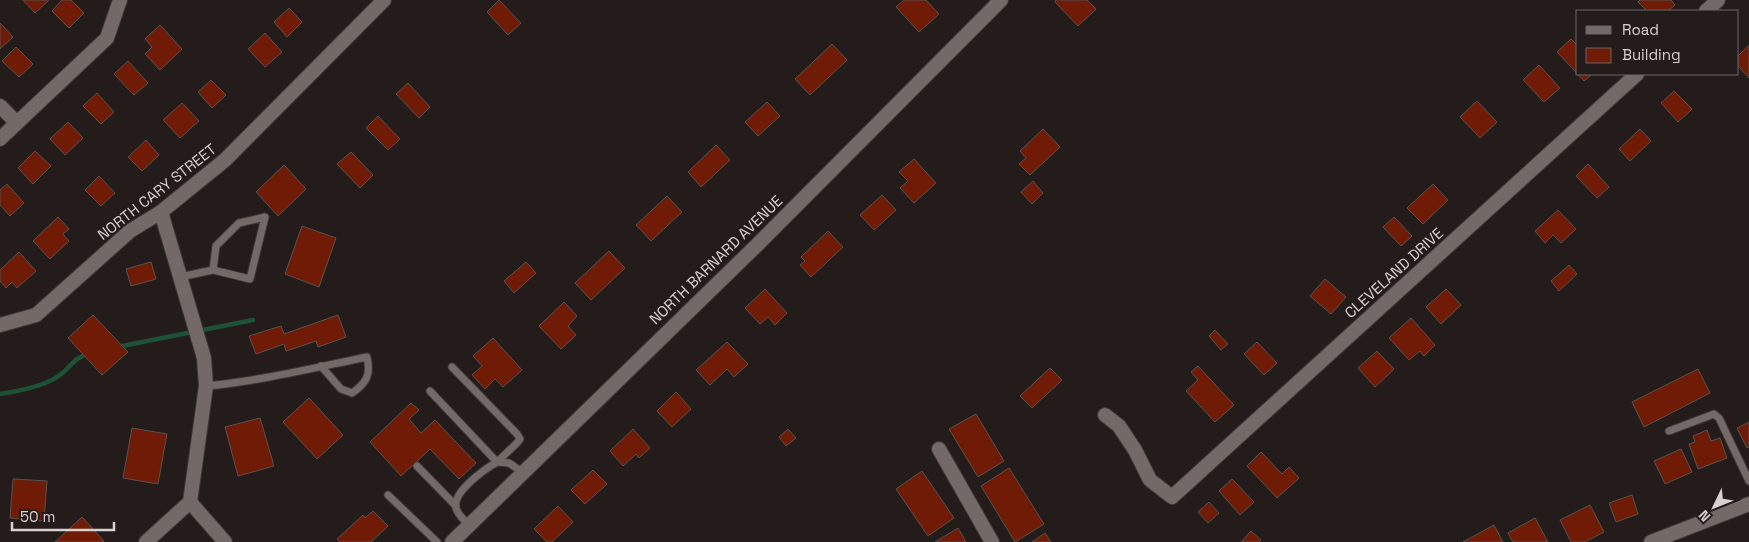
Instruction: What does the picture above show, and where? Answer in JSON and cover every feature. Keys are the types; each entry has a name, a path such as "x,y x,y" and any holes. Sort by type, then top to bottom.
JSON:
{"street":[{"path":"0,139 107,38 120,0"},
{"name":"NORTH CARY STREET","path":"0,325 36,315 130,231 161,212 225,160 384,0"},
{"name":"NORTH BARNARD AVENUE","path":"452,542 468,524 757,245 1001,0"},
{"path":"1707,10 1718,0"},
{"name":"CLEVELAND DRIVE","path":"1105,415 1119,426 1135,450 1150,480 1172,497 1636,75"},
{"path":"0,106 16,122"},
{"path":"146,542 190,502 206,386 204,358 161,212"},
{"path":"939,449 992,542"},
{"path":"190,502 225,542"},
{"path":"1651,542 1749,504"}],"lane":[{"path":"180,276 213,270 250,279 265,217 239,223 216,246 213,270"},
{"path":"206,386 232,384 321,366 367,357 370,371 363,386 352,393 341,389 321,366"},
{"path":"452,367 520,439 497,462 487,468 457,496 456,506 458,514 468,524"},
{"path":"430,391 497,462 509,463 522,472"},
{"path":"1669,431 1714,414 1722,424 1749,481"},
{"path":"417,466 456,506"},
{"path":"388,496 437,542"}],"building":[{"path":"23,0 49,0 35,13"},
{"path":"62,0 71,0 84,13 69,28 52,11"},
{"path":"499,0 521,23 508,35 487,12"},
{"path":"904,0 926,0 939,14 919,32 896,7"},
{"path":"1056,0 1087,0 1096,9 1078,26 1055,2"},
{"path":"1640,0 1671,0 1675,5 1669,10 1646,10 1638,2"},
{"path":"289,8 302,22 287,37 274,22"},
{"path":"0,23 13,37 0,49"},
{"path":"160,25 182,49 160,70 145,54 152,47 145,39"},
{"path":"265,33 282,52 265,67 248,49"},
{"path":"1571,39 1576,44 1576,72 1557,52"},
{"path":"832,44 847,60 810,95 795,79"},
{"path":"1749,45 1749,78 1739,67 1739,55"},
{"path":"16,47 33,64 19,77 2,61"},
{"path":"128,61 148,83 134,95 114,74"},
{"path":"1539,65 1560,88 1544,102 1523,80"},
{"path":"1578,75 1591,75 1584,81"},
{"path":"211,80 226,95 212,108 198,92"},
{"path":"408,83 430,107 419,118 396,94"},
{"path":"1674,91 1692,109 1678,122 1661,103"},
{"path":"97,93 114,112 101,124 83,106"},
{"path":"1477,101 1497,122 1480,138 1460,117"},
{"path":"767,102 780,116 758,136 745,122"},
{"path":"182,103 199,121 180,138 163,120"},
{"path":"378,116 400,139 388,150 366,128"},
{"path":"68,122 83,138 65,155 50,139"},
{"path":"1043,129 1060,147 1030,175 1019,164 1026,158 1020,151"},
{"path":"1640,129 1651,141 1630,161 1619,149"},
{"path":"146,140 159,155 142,171 128,157"},
{"path":"716,145 730,160 701,187 688,172"},
{"path":"35,151 51,166 33,184 18,168"},
{"path":"351,152 373,175 360,188 337,164"},
{"path":"914,159 936,183 914,203 900,188 908,181 899,172"},
{"path":"1588,164 1609,187 1597,198 1576,176"},
{"path":"284,165 306,189 278,216 256,192"},
{"path":"99,176 115,193 101,206 85,190"},
{"path":"1033,181 1043,193 1032,204 1021,192"},
{"path":"7,184 24,203 10,216 0,205 0,190"},
{"path":"1433,184 1448,200 1423,224 1407,208"},
{"path":"882,195 896,210 874,230 860,215"},
{"path":"667,196 682,212 651,241 636,225"},
{"path":"1558,210 1576,229 1561,243 1553,235 1545,243 1535,231"},
{"path":"58,217 69,229 63,234 69,241 50,259 33,241"},
{"path":"1394,217 1412,236 1401,246 1383,227"},
{"path":"302,226 336,238 319,287 285,274"},
{"path":"828,231 843,247 811,277 800,265 805,261 801,257"},
{"path":"609,251 625,268 591,300 575,283"},
{"path":"19,252 36,271 17,288 12,282 6,288 0,281 0,270"},
{"path":"151,262 156,279 131,286 126,269"},
{"path":"526,262 536,273 514,293 504,281"},
{"path":"1569,265 1577,274 1559,291 1551,281"},
{"path":"1325,279 1346,297 1331,314 1310,296"},
{"path":"765,289 787,313 775,325 768,317 760,324 745,308"},
{"path":"1446,289 1461,305 1441,324 1426,307"},
{"path":"564,302 577,316 568,326 576,335 561,349 539,326"},
{"path":"93,315 128,352 102,375 68,338"},
{"path":"338,315 346,337 318,347 316,341 286,351 284,344 256,354 249,336 281,326 284,334"},
{"path":"1411,318 1435,345 1424,356 1420,351 1409,360 1389,338"},
{"path":"1215,330 1228,344 1221,350 1209,336"},
{"path":"493,338 522,370 503,387 495,379 485,389 472,375 482,366 473,356"},
{"path":"727,342 748,364 734,377 727,369 710,385 696,370"},
{"path":"1257,342 1277,363 1264,375 1244,354"},
{"path":"1377,351 1394,369 1375,387 1358,368"},
{"path":"1198,366 1234,405 1215,422 1186,391 1198,380 1191,372"},
{"path":"1050,368 1062,380 1032,408 1020,396"},
{"path":"1698,369 1710,393 1644,427 1632,402"},
{"path":"676,392 691,409 672,427 657,411"},
{"path":"309,398 343,435 317,459 283,422"},
{"path":"411,403 419,410 409,419 421,433 435,420 476,463 459,479 430,449 401,476 370,442"},
{"path":"976,414 1004,461 978,477 949,429"},
{"path":"260,418 274,466 238,476 225,427"},
{"path":"1749,422 1749,447 1747,448 1737,428"},
{"path":"132,428 167,434 158,484 123,478"},
{"path":"633,429 650,448 639,458 636,454 623,466 610,451"},
{"path":"788,429 796,438 786,446 779,437"},
{"path":"1707,430 1711,441 1720,438 1727,458 1698,469 1689,444 1695,442 1693,436"},
{"path":"1681,449 1692,472 1665,484 1654,461"},
{"path":"1261,452 1282,474 1289,467 1299,478 1277,498 1247,466"},
{"path":"1009,468 1044,524 1015,542 981,486"},
{"path":"593,470 607,484 585,504 571,490"},
{"path":"922,471 954,518 928,536 896,489"},
{"path":"13,479 47,481 44,521 10,518"},
{"path":"1232,479 1254,502 1240,515 1219,491"},
{"path":"1632,495 1638,514 1616,522 1609,503"},
{"path":"1209,502 1219,513 1208,523 1198,512"},
{"path":"1590,505 1604,532 1585,542 1571,542 1560,520"},
{"path":"558,506 573,522 552,542 547,542 534,529"},
{"path":"373,511 388,526 371,542 340,542 337,539 363,515 365,518"},
{"path":"82,517 104,541 55,542"},
{"path":"1535,518 1548,542 1513,542 1508,533"},
{"path":"1494,525 1503,542 1463,542"},
{"path":"958,528 966,542 935,542"},
{"path":"1251,531 1261,540 1259,542 1241,542"},
{"path":"1045,533 1051,542 1032,542"}],"waterway":[{"path":"117,347 253,320"},
{"path":"0,394 45,383 61,374 79,358 88,354"}]}
